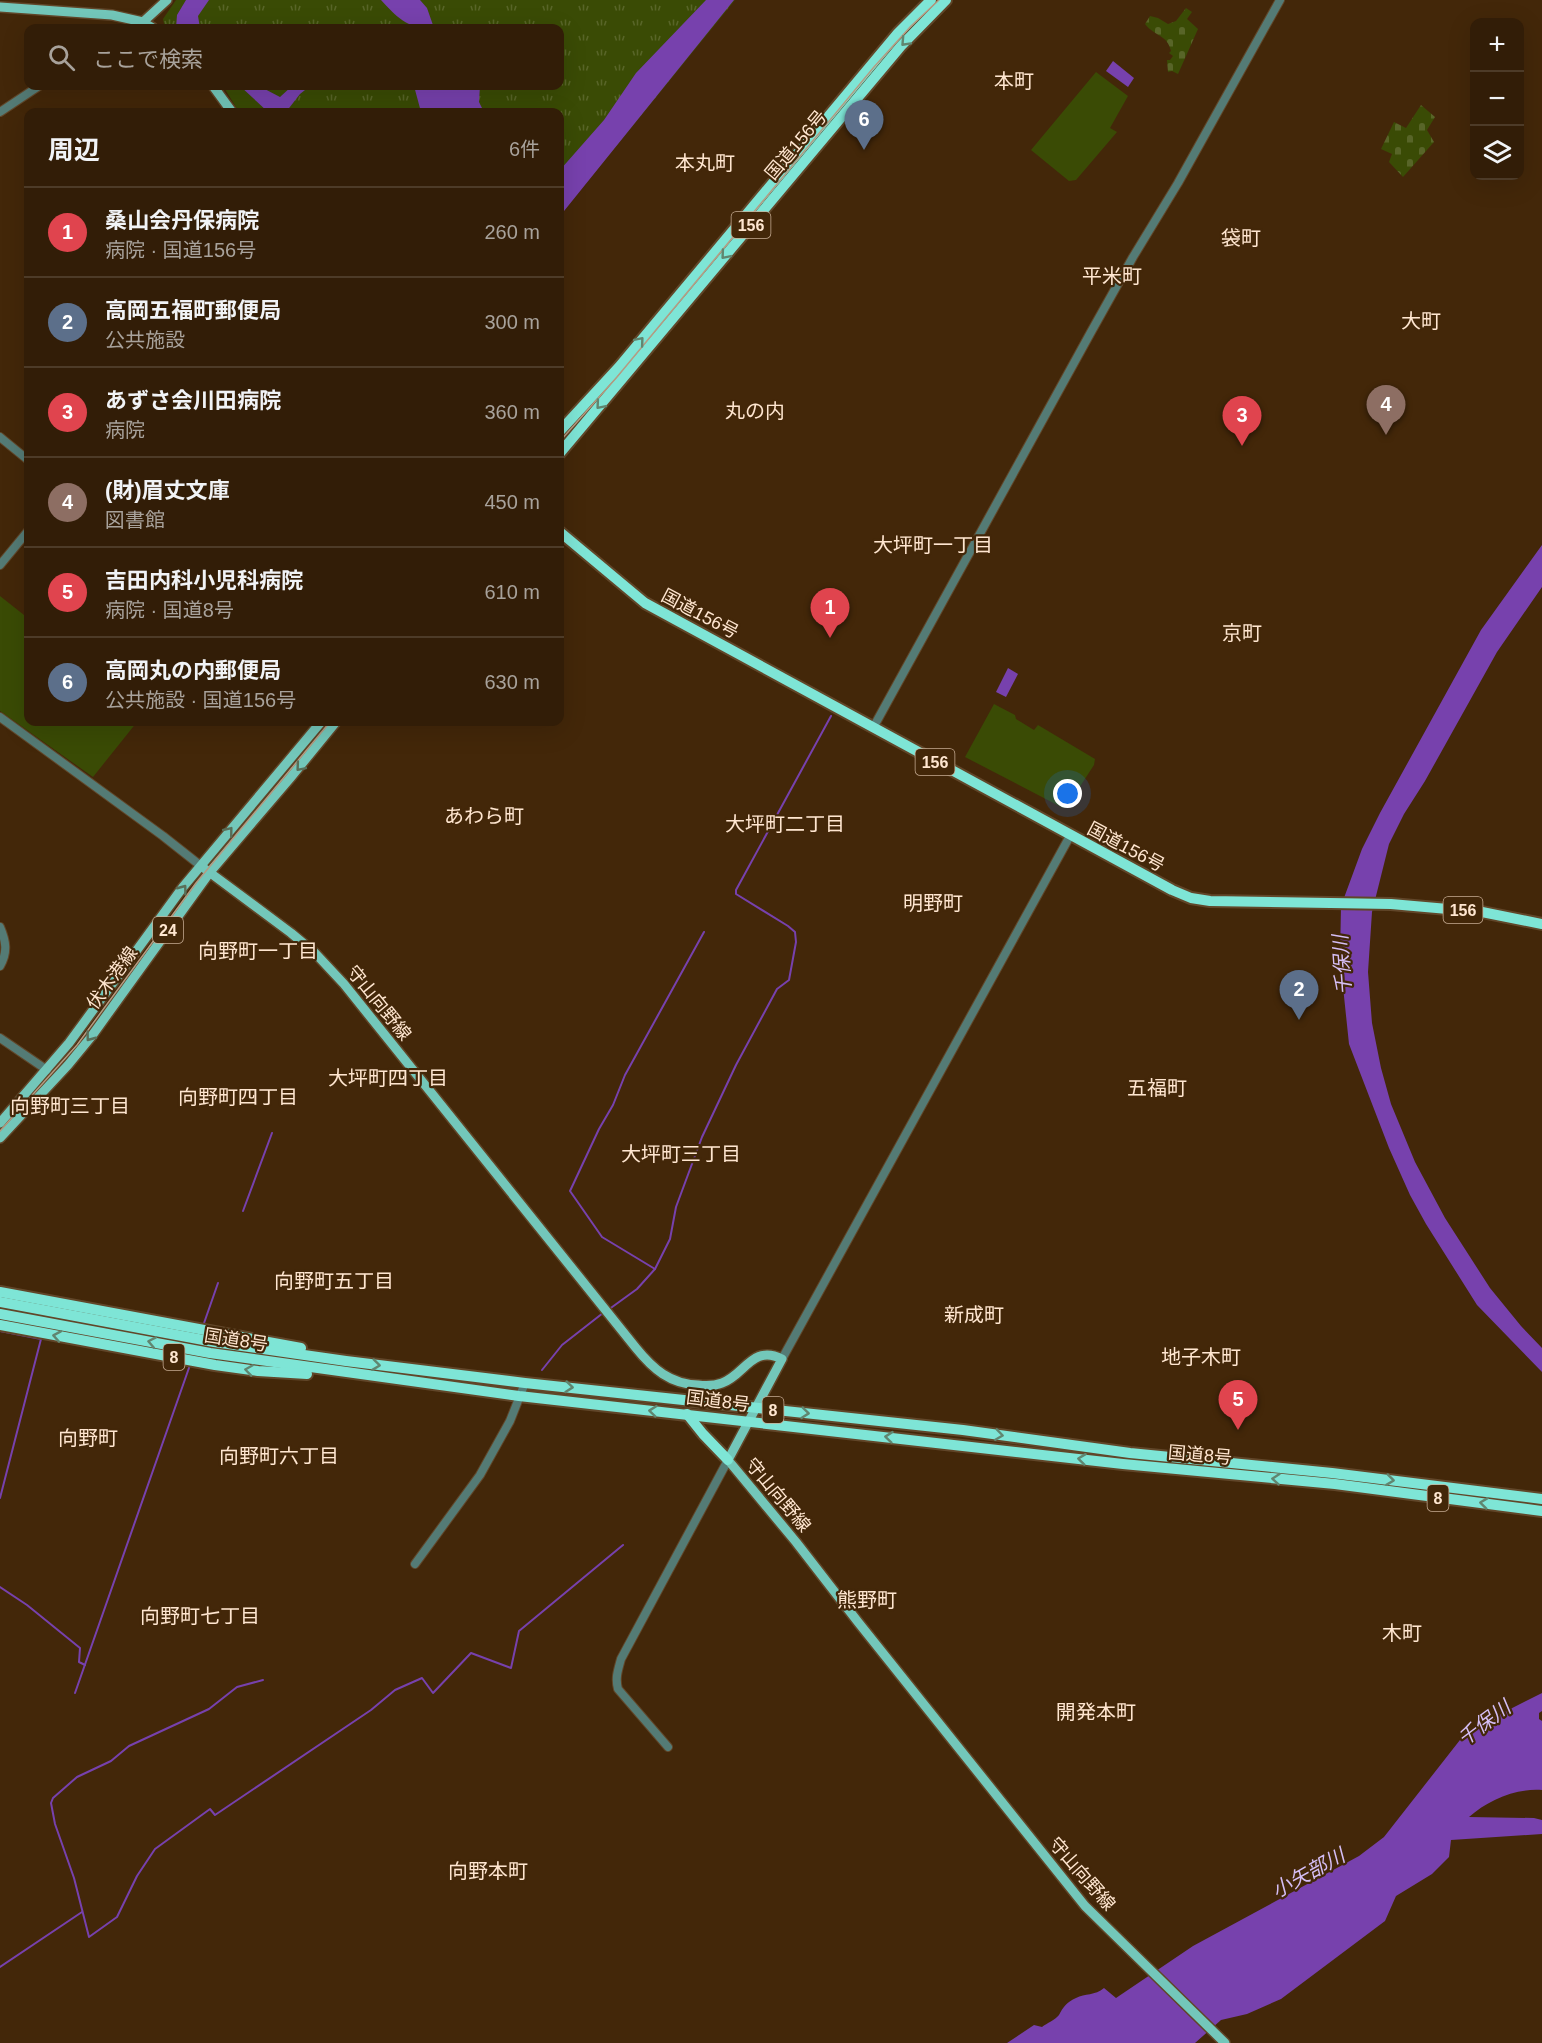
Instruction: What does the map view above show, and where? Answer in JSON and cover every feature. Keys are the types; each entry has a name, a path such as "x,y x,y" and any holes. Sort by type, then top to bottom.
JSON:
{"highway":[{"name":"国道156号","path":"564,427 619,367 898,33 932,0"},
{"name":"国道156号","path":"564,448 901,46 946,0"},
{"name":"国道156号","path":"564,535 645,603 1070,836 1191,898 1210,901 1391,904 1482,912 1542,924"},
{"name":"8","path":"0,1292 301,1348 346,1361"},
{"name":"国道8号","path":"0,1302 214,1342 346,1361 525,1383 963,1430 1130,1453 1542,1497"},
{"name":"国道8号","path":"0,1314 210,1353 519,1396 1124,1464 1335,1484 1542,1511"},
{"name":"8","path":"0,1325 241,1369 276,1373 349,1374"},
{"path":"687,1414 728,1460"}],"main road":[{"path":"143,22 168,0"},
{"path":"0,7 112,15 146,24"},
{"path":"216,90 229,108"},
{"name":"伏木港線","path":"0,1123 69,1043 201,866 318,726"},
{"name":"伏木港線","path":"0,1138 57,1079 91,1037 210,872 333,726"},
{"name":"守山向野線","path":"201,866 291,933 315,953 344,984 615,1323 658,1372 674,1381 708,1386 722,1383 758,1356 768,1354 782,1359 728,1460 796,1542 1085,1906 1225,2043"}],"street":[{"path":"873,728 1107,303 1178,183 1280,0"},
{"path":"0,112 33,90"},
{"path":"0,437 24,457"},
{"path":"0,566 24,536"},
{"path":"0,717 201,866"},
{"path":"782,1359 1070,836"},
{"path":"0,927 6,946 5,956 0,966"},
{"path":"0,1038 47,1070"},
{"path":"415,1564 480,1475 510,1421 525,1383"},
{"path":"668,1748 618,1689 616,1681 618,1669 621,1659 728,1460"}],"green space":[{"path":"176,0 735,0 564,207 564,108 237,108 225,90 564,90 564,24 164,24 163,19"},
{"path":"1186,8 1192,12 1187,19 1198,29 1178,74 1168,72 1167,60 1173,56 1169,53 1171,51 1169,45 1164,38 1145,24 1150,16 1168,24 1176,21"},
{"path":"1096,72 1128,96 1110,128 1117,132 1076,180 1069,181 1031,150"},
{"path":"1421,105 1435,117 1427,130 1434,142 1403,177 1389,162 1392,154 1381,149 1394,122 1406,128"},
{"path":"0,596 24,615 24,726 134,726 93,777 0,711"},
{"path":"994,704 1015,715 1016,719 1034,730 1038,725 1095,759 1094,765 1068,805 1063,808 965,757"}],"water":[{"path":"186,0 209,0 198,16 199,24 176,24 177,15"},
{"path":"381,0 420,0 427,8 433,24 410,24"},
{"path":"706,0 734,0 564,211 564,165 604,120 636,73"},
{"path":"1113,61 1134,78 1128,87 1106,71"},
{"path":"244,90 267,90 280,97 288,90 305,90 289,108 264,108"},
{"path":"415,90 480,90 479,102 482,108 420,108"},
{"name":"千保川","path":"1542,545 1542,587 1497,652 1389,844 1372,912 1368,972 1372,1023 1381,1068 1391,1104 1415,1162 1445,1218 1490,1288 1542,1348 1542,1372 1477,1305 1410,1195 1389,1148 1349,1044 1340,958 1341,906 1362,849 1481,630"},
{"path":"1008,668 1018,674 1006,697 996,692"},
{"name":"千保川","path":"1542,1693 1542,1711 1539,1713 1539,1719 1542,1721 1542,1790 1522,1791 1503,1796 1485,1805 1469,1817 1534,1818 1542,1820 1542,1834 1451,1840 1449,1857 1432,1874 1396,1896 1385,1921 1281,1999 1247,2014 1221,2020 1195,2043 1007,2043 1034,2025 1042,2027 1053,2020 1068,2003 1079,1996 1104,1988 1116,1998 1193,1946 1359,1856 1384,1837 1467,1731"}],"waterway":[{"path":"608,1310 637,1289 655,1269 670,1239 676,1207 702,1137 736,1065 777,989 789,980 796,942 795,932 736,894 736,890 831,716"},
{"path":"655,1269 602,1237 570,1191 613,1105 625,1075 704,932"},
{"path":"243,1211 272,1133"},
{"path":"203,1326 218,1283"},
{"path":"542,1370 562,1345 603,1313"},
{"path":"0,1331 41,1339 0,1498"},
{"path":"75,1693 190,1365"},
{"path":"263,1680 237,1687 209,1709 129,1746 111,1761 77,1777 53,1798 51,1803 55,1824 74,1878 89,1937 117,1917 137,1876 155,1849 210,1809 215,1815 371,1710 395,1690 422,1678 433,1693 471,1653 511,1668 519,1631 623,1545"},
{"path":"0,1587 27,1605 80,1648 79,1662 85,1665"},
{"path":"0,1967 82,1912"}],"tram line":[{"path":"564,437 617,377 874,67 911,26 939,0"},
{"path":"0,1131 77,1045 196,883 327,726"}],"place":[{"name":"高岡丸の内郵便局","path":"864,150"},
{"name":"(財)眉丈文庫","path":"1386,435"},
{"name":"あずさ会川田病院","path":"1242,446"},
{"name":"桑山会丹保病院","path":"830,638"},
{"name":"高岡五福町郵便局","path":"1299,1020"},
{"name":"吉田内科小児科病院","path":"1238,1430"}],"district":[{"name":"本町","path":"1014,81"},
{"name":"本丸町","path":"705,163"},
{"name":"袋町","path":"1241,238"},
{"name":"平米町","path":"1112,276"},
{"name":"大町","path":"1421,321"},
{"name":"丸の内","path":"755,411"},
{"name":"大坪町一丁目","path":"933,545"},
{"name":"京町","path":"1242,633"},
{"name":"あわら町","path":"484,816"},
{"name":"大坪町二丁目","path":"785,824"},
{"name":"明野町","path":"933,903"},
{"name":"向野町一丁目","path":"258,951"},
{"name":"大坪町四丁目","path":"388,1078"},
{"name":"五福町","path":"1157,1088"},
{"name":"向野町四丁目","path":"238,1097"},
{"name":"向野町三丁目","path":"70,1106"},
{"name":"大坪町三丁目","path":"681,1154"},
{"name":"向野町五丁目","path":"334,1281"},
{"name":"新成町","path":"974,1315"},
{"name":"地子木町","path":"1201,1357"},
{"name":"向野町","path":"88,1438"},
{"name":"向野町六丁目","path":"279,1456"},
{"name":"熊野町","path":"867,1600"},
{"name":"向野町七丁目","path":"200,1616"},
{"name":"木町","path":"1402,1633"},
{"name":"開発本町","path":"1096,1712"},
{"name":"向野本町","path":"488,1871"}],"water label":[{"name":"小矢部川","path":"1308,1873"}]}
